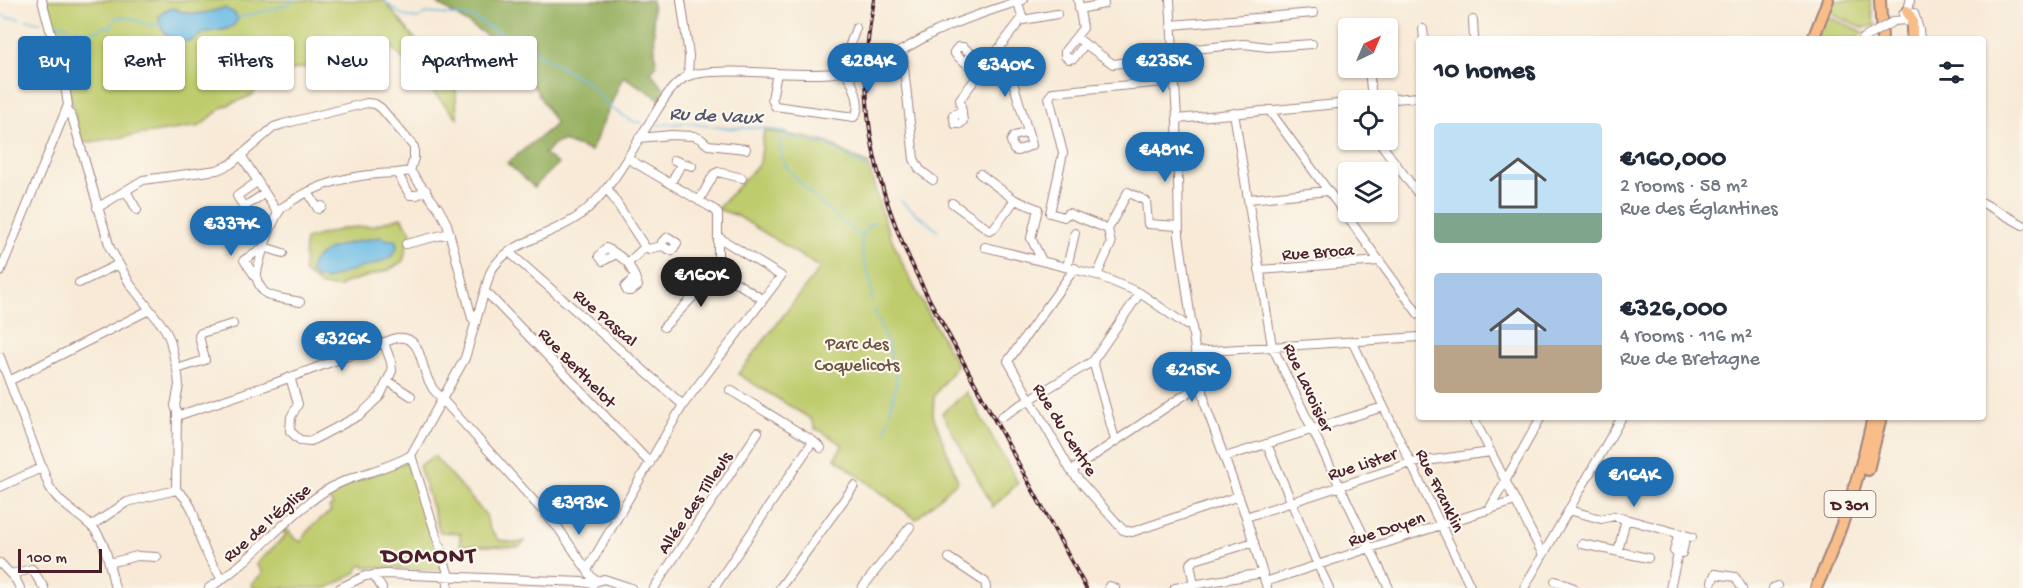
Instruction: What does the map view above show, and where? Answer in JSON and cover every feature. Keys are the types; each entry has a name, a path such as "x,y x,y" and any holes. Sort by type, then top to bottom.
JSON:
{"highway":[{"path":"1813,36 1828,0"},
{"path":"1880,0 1882,36"},
{"path":"1887,0 1889,36"},
{"path":"1909,6 1916,33"},
{"name":"D 301","path":"1816,588 1848,510 1872,420"},
{"name":"D 301","path":"1824,588 1854,514 1880,420"}],"street":[{"path":"0,272 67,109 68,99 42,0"},
{"path":"681,0 689,56 688,76"},
{"path":"1170,0 1177,118 1178,226 1195,352 1206,407 1239,496 1266,585"},
{"path":"448,588 449,577 411,455 465,358 494,265 509,252 572,221 592,205 627,158 665,97 682,79 688,76 728,72 821,74 844,71 873,65 943,29 1020,1 1023,20"},
{"path":"1085,44 1074,58 1069,59 1065,56 1065,51 1083,28 1079,4 1104,4"},
{"path":"1867,36 1894,21 1909,6"},
{"path":"1172,25 1314,13"},
{"path":"963,121 955,124 953,116 962,111 960,99 1020,21 1057,14"},
{"path":"1473,20 1474,36"},
{"path":"1894,21 1904,20 1916,33"},
{"path":"777,73 772,99 775,106 854,117 858,114 855,92 844,71 856,28"},
{"path":"1423,29 1424,36"},
{"path":"1076,37 1113,64 1155,59"},
{"path":"1174,51 1244,44 1268,47 1312,44"},
{"path":"902,50 914,159 920,170 933,180"},
{"path":"997,52 1021,71 1013,82 1028,132"},
{"path":"965,62 980,74"},
{"path":"1108,229 1068,213 1064,217 1050,213 1063,153 1049,97 1053,92 1175,81"},
{"path":"1398,99 1416,97"},
{"path":"98,208 144,180 217,170 231,164 274,127 367,103 381,108 414,147 414,158 410,171"},
{"path":"1177,118 1338,104"},
{"path":"67,109 74,120 108,243 119,264 149,310 165,329 170,340 179,385 175,406 177,416 176,490"},
{"path":"1269,110 1416,311"},
{"name":"Rue Lavoisier","path":"1234,113 1272,346 1389,588"},
{"path":"639,138 671,135 694,136 708,145 746,149"},
{"path":"1385,150 1416,191"},
{"path":"241,155 277,213"},
{"path":"627,158 717,212 718,271 664,327"},
{"path":"674,160 692,166"},
{"path":"670,184 682,163"},
{"path":"257,279 264,247 277,213 308,192 336,180 410,171"},
{"path":"410,171 440,209 450,233 472,318 476,322"},
{"path":"699,201 717,172 742,178"},
{"path":"397,173 410,195 417,195 426,190"},
{"path":"980,174 1015,200 1038,209 1031,238 1042,261"},
{"path":"257,182 237,196 244,207 264,194"},
{"path":"606,188 645,247 649,249 662,246"},
{"path":"126,191 137,210"},
{"path":"1249,199 1328,191"},
{"path":"308,192 318,209 322,206"},
{"path":"1097,275 1111,244 1108,229 1128,192 1146,201 1148,224 1178,226"},
{"path":"952,203 989,230 994,228 1015,200"},
{"path":"1986,205 2023,225"},
{"path":"406,244 450,233"},
{"path":"1071,268 1075,233"},
{"path":"587,570 683,405 781,276 718,237"},
{"path":"264,247 283,253"},
{"path":"264,247 244,260 263,291 273,296 300,302"},
{"path":"628,264 645,247"},
{"path":"984,247 1097,275 1140,293 1186,325 1192,325"},
{"name":"Rue Pascal","path":"509,252 683,405"},
{"path":"616,255 628,264 635,277"},
{"name":"Rue Broca","path":"1259,270 1379,261"},
{"path":"79,283 119,264"},
{"name":"Rue du Centre","path":"1071,268 1008,361 1071,471 1123,530 1132,532 1239,496"},
{"path":"718,271 762,300"},
{"name":"Rue Berthelot","path":"484,293 650,463"},
{"path":"1001,417 1093,361 1140,293"},
{"path":"9,381 149,310"},
{"path":"177,369 205,360 199,336 201,333 233,324"},
{"path":"177,416 402,337 417,346 427,379 442,400 559,529 593,579 594,584"},
{"path":"1195,352 1416,337"},
{"name":"Rue Franklin","path":"1352,341 1471,588"},
{"path":"290,377 297,404 291,417 290,431 300,440 311,441 360,415 380,396 392,370 384,343"},
{"path":"0,357 41,468 58,500 91,526 99,536 115,588"},
{"path":"1093,361 1115,440"},
{"path":"388,381 411,396"},
{"path":"1071,471 1201,384"},
{"path":"730,390 821,448"},
{"path":"1225,458 1383,407"},
{"path":"1475,420 1543,555"},
{"path":"1489,510 1539,420"},
{"path":"1524,588 1620,420"},
{"name":"Allée des Tilleuls","path":"654,588 758,432"},
{"path":"714,588 813,441"},
{"path":"1267,444 1329,588"},
{"name":"Rue Lister","path":"1246,517 1411,462 1491,452"},
{"name":"Rue de l'Église","path":"209,588 241,564 297,512 322,493 354,476 411,455"},
{"path":"0,487 41,468"},
{"path":"780,588 854,486"},
{"path":"91,526 127,502 176,490 193,506 207,555 222,579"},
{"name":"Rue Doyen","path":"1266,585 1515,501"},
{"path":"1569,510 1601,519 1614,516 1686,536 1674,551 1678,554 1670,588"},
{"path":"1618,551 1626,519"},
{"path":"862,588 910,527"},
{"path":"1194,585 1190,564 1195,560 1254,542"},
{"path":"1582,544 1648,558"},
{"path":"109,563 137,556 157,557"},
{"path":"949,558 985,582 986,588"},
{"path":"0,563 20,588"},
{"path":"10,574 32,569 44,588"},
{"path":"1175,588 1263,573"},
{"path":"1712,582 1715,574 1735,578 1742,588"},
{"path":"373,575 382,588"},
{"path":"340,588 373,575 594,584 608,580 631,588"},
{"path":"608,580 613,588"},
{"path":"1555,582 1574,588"}],"green space":[{"path":"45,0 384,0 412,36 401,36 401,57 389,44 389,36 306,36 306,69 304,67 294,70 294,36 197,36 197,90 256,90 253,95 223,107 200,126 82,143 68,90 91,90 91,36 54,36"},
{"path":"432,0 652,0 656,66 651,72 665,91 660,99 623,76 591,151 563,141 555,143 544,154 558,164 534,187 507,163 556,124 536,90 537,36 488,36"},
{"path":"1832,0 1870,0 1876,25 1865,28 1833,15"},
{"path":"1825,16 1864,33 1860,36 1816,36"},
{"path":"431,90 455,90 457,118"},
{"name":"Parc des Coquelicots","path":"764,130 822,141 868,163 882,213 900,258 957,365 934,396 933,415 958,481 916,519 835,458 843,445 818,429 816,430 811,419 738,374 820,268 738,216 717,209 760,163"},
{"path":"401,217 411,232 403,261 389,270 345,283 340,287 321,286 304,272 305,239 346,228 372,226"},
{"path":"967,392 1018,483 993,507 942,413"},
{"path":"434,456 486,515 489,528 499,540 516,543 526,541 518,547 460,545 460,533 440,532 419,466"},
{"path":"406,462 411,465 442,566 440,570 362,565 357,572 328,588 254,588 251,584 263,573 256,564 286,535 282,531 286,528 295,539 302,542 309,529 331,511 329,508 333,505 326,496 348,484"}],"water":[{"path":"173,8 193,14 224,8 233,12 238,18 236,23 229,28 205,33 185,41 185,36 168,36 165,33 159,16 164,11"},
{"path":"381,237 396,240 397,247 389,258 325,280 316,278 310,273 312,264 327,250"}],"waterway":[{"name":"Ru de Vaux","path":"236,18 274,9 296,0"},
{"name":"Ru de Vaux","path":"382,0 404,16 417,19 426,13 472,17 586,81 611,108 632,121 642,123"},
{"name":"Ru de Vaux","path":"0,15 8,19 12,17 20,19"},
{"name":"Ru de Vaux","path":"76,27 82,31 98,31 103,26 110,28 116,18 122,17 149,25 160,25"},
{"name":"Ru de Vaux","path":"26,20 40,22"},
{"name":"Ru de Vaux","path":"55,22 70,26"},
{"name":"Ru de Vaux","path":"657,125 687,123 786,132 787,137 822,144 827,142 868,169"},
{"path":"780,132 780,150 783,160 817,200 858,235 863,234 869,224 875,223"},
{"name":"Ru de Vaux","path":"901,201 938,231"},
{"path":"863,235 862,252 871,283 872,301"},
{"path":"873,307 888,345 897,379 890,411"},
{"path":"886,431 889,417"}],"railway":[{"path":"874,0 868,41 866,80 868,118 883,191 911,263 929,299 1086,588"}],"district":[{"name":"DOMONT","path":"429,554"}]}
